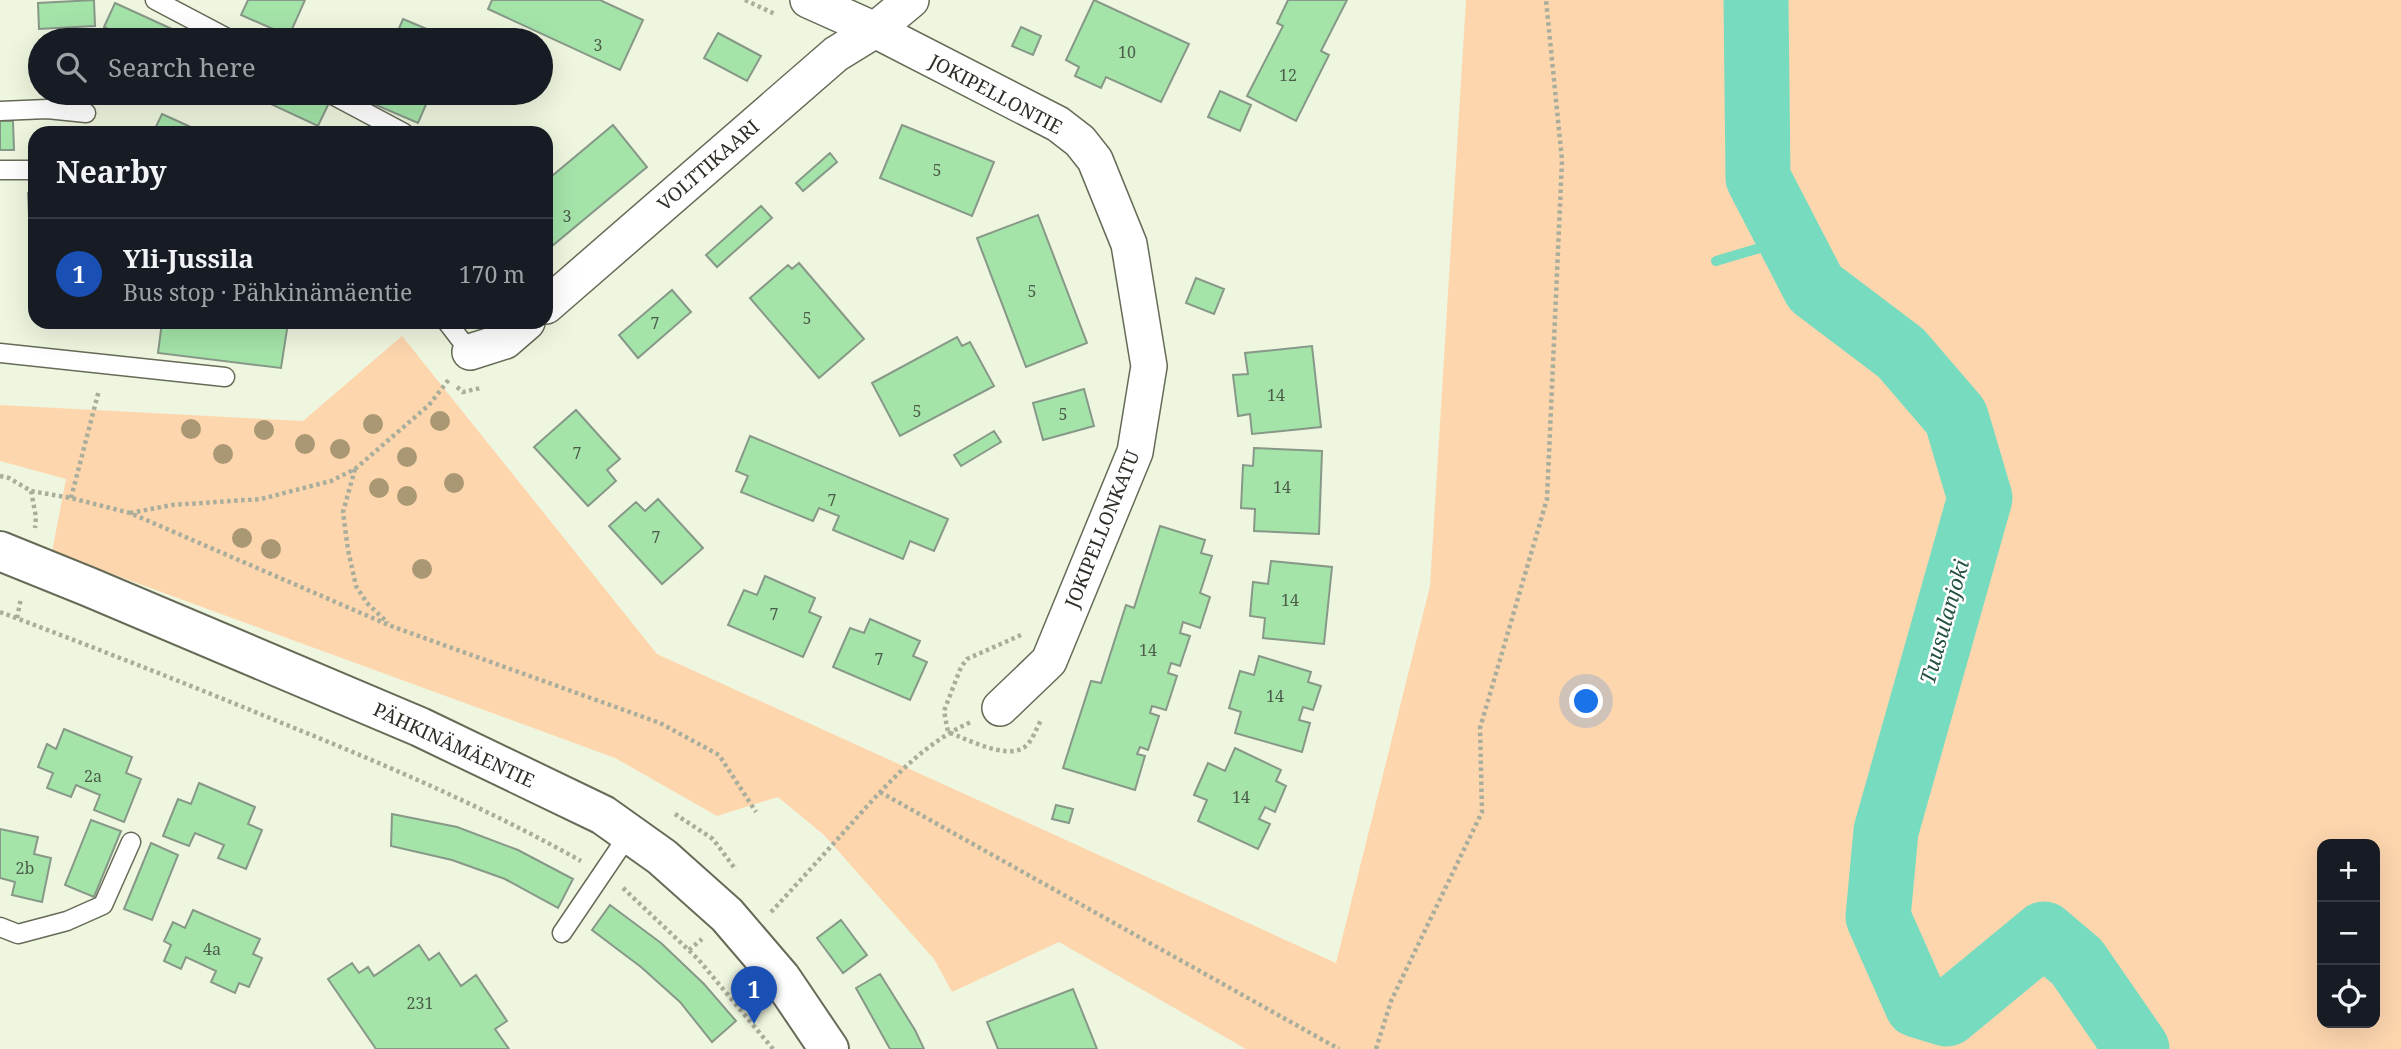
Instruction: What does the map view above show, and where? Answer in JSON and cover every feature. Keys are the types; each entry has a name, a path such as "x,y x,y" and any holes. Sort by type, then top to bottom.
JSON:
{"street":[{"name":"VOLTTIKAARI","path":"553,300 836,54 875,30 911,0"},
{"name":"JOKIPELLONTIE","path":"794,8 875,30 1058,124 1080,141 1095,160 1129,244"},
{"name":"JOKIPELLONKATU","path":"1000,708 1049,661 1135,452 1149,366 1129,244"},
{"path":"470,352 505,341 519,329"},
{"name":"PÄHKINÄMÄENTIE","path":"0,551 420,727 603,815 662,857 727,915 781,978 829,1049"}],"lane":[{"path":"155,0 208,28"},
{"path":"351,105 391,126"},
{"path":"0,111 86,113"},
{"path":"0,170 28,170"},
{"path":"452,329 470,352"},
{"path":"0,353 225,377"},
{"path":"562,933 629,834"},
{"path":"0,927 18,934 67,920 103,905 131,842"}],"path":[{"path":"745,0 794,8"},
{"path":"1377,1049 1391,1001 1482,812 1480,728 1547,499 1562,160 1546,0"},
{"path":"130,513 172,505 261,499 331,481 355,469 429,405 470,352"},
{"path":"71,498 106,364"},
{"path":"355,469 343,512 356,586 367,603 391,625"},
{"path":"0,476 32,491 130,513 391,625 660,723 719,755 756,812"},
{"path":"0,612 142,666 396,769 526,830 603,874 633,895 698,959 773,1049"},
{"path":"948,732 944,711 961,667 967,659 1028,632"},
{"path":"771,912 880,792 948,732 1000,708"},
{"path":"948,732 1009,752 1022,749 1030,743 1042,718"},
{"path":"880,792 1339,1049"}],"shaded area":[{"path":"1466,0 2401,0 2401,1049 1246,1049 1059,942 952,992 934,959 824,835 778,797 717,816 615,758 52,552 66,479 0,461 0,405 303,421 402,336 657,654 1336,963 1430,586"}],"building":[{"path":"94,0 95,26 39,28 38,3"},
{"path":"248,0 305,0 293,28 271,28 241,15"},
{"path":"492,0 600,0 643,20 620,70 553,39 553,28 529,28 488,9"},
{"path":"1094,0 1189,44 1161,102 1106,77 1101,88 1075,76 1079,67 1066,60"},
{"path":"1288,0 1347,0 1321,51 1329,55 1296,121 1247,96 1283,26 1277,23"},
{"path":"115,3 170,28 106,28 104,27"},
{"path":"403,19 424,28 399,28"},
{"path":"1021,27 1041,36 1033,55 1012,46"},
{"path":"718,33 761,56 747,81 704,58"},
{"path":"1220,91 1251,105 1240,131 1208,117"},
{"path":"273,105 328,105 318,126"},
{"path":"376,105 426,105 418,123"},
{"path":"162,114 189,126 156,126"},
{"path":"0,121 13,121 14,150 0,150"},
{"path":"613,125 647,167 553,245 553,175"},
{"path":"902,125 994,162 972,216 880,178"},
{"path":"830,153 837,162 803,191 796,183"},
{"path":"761,206 772,218 717,267 706,255"},
{"path":"1038,215 1087,343 1026,367 977,238"},
{"path":"799,263 864,339 819,378 750,298 788,265 792,269"},
{"path":"1196,278 1224,289 1214,314 1186,303"},
{"path":"672,290 691,312 638,358 619,335"},
{"path":"161,329 287,329 281,368 158,353"},
{"path":"957,337 962,346 970,342 994,386 900,436 872,383"},
{"path":"1312,346 1321,427 1252,434 1250,414 1238,416 1233,375 1248,374 1245,353"},
{"path":"1084,389 1094,426 1043,440 1033,403"},
{"path":"576,410 620,459 607,470 616,481 588,506 534,447"},
{"path":"994,431 1001,442 961,466 954,455"},
{"path":"750,436 948,519 934,551 910,541 903,559 833,530 839,516 819,508 813,521 741,492 748,476 736,471"},
{"path":"1254,448 1322,451 1319,534 1254,531 1255,509 1241,508 1243,465 1253,466"},
{"path":"658,499 703,548 662,584 609,526 636,502 645,511"},
{"path":"1160,526 1205,540 1201,553 1212,556 1200,593 1210,597 1200,628 1183,622 1180,633 1190,636 1180,666 1171,663 1168,673 1177,676 1166,710 1152,706 1150,713 1159,716 1148,750 1140,747 1137,754 1145,756 1135,790 1063,768 1091,681 1101,683 1126,605 1134,608"},
{"path":"1271,561 1332,567 1324,644 1263,638 1265,618 1250,616 1253,582 1268,584"},
{"path":"765,576 815,598 809,612 821,617 803,657 728,625 744,590 757,595"},
{"path":"870,619 920,641 913,656 927,662 910,700 833,667 850,628 864,633"},
{"path":"1259,656 1311,672 1308,682 1321,686 1313,710 1303,707 1299,720 1310,723 1302,752 1235,733 1241,712 1229,708 1240,671 1254,675"},
{"path":"64,729 132,757 126,773 141,779 124,822 94,810 100,795 76,785 71,797 47,788 53,773 38,767 47,744 56,749"},
{"path":"1235,748 1281,770 1276,781 1286,786 1275,812 1265,807 1259,819 1270,824 1258,849 1198,821 1207,800 1194,795 1208,763 1225,771"},
{"path":"199,783 255,807 248,824 262,830 246,869 218,858 224,845 195,833 189,846 163,836 178,799 191,804"},
{"path":"1056,805 1073,809 1069,823 1052,819"},
{"path":"392,814 457,827 518,850 573,879 558,908 505,879 452,860 391,846"},
{"path":"91,820 121,831 94,897 65,885"},
{"path":"0,829 38,837 34,854 51,858 42,902 12,895 15,882 0,878"},
{"path":"151,843 178,855 152,920 124,909"},
{"path":"610,905 661,943 704,984 736,1021 712,1042 680,1002 641,967 592,930"},
{"path":"193,910 260,939 253,954 262,958 249,987 239,983 235,993 211,982 216,971 186,957 181,969 164,961 171,945 164,941 173,922 185,928"},
{"path":"841,920 867,955 843,973 817,938"},
{"path":"419,945 429,960 439,953 461,986 476,975 507,1021 495,1029 509,1049 376,1049 328,979 352,963 359,973 368,967 374,976"},
{"path":"880,974 924,1049 890,1049 856,988"},
{"path":"1073,989 1097,1049 998,1049 987,1022"}],"waterway":[{"name":"Tuusulanjoki","path":"1756,0 1758,178 1815,288 1901,353 1956,417 1980,498 1886,831 1878,917 1917,1005 1947,1014 2044,934 2077,962 2137,1049"},
{"path":"1716,261 1790,239"}],"place":[{"name":"Yli-Jussila","path":"754,1024"}]}
